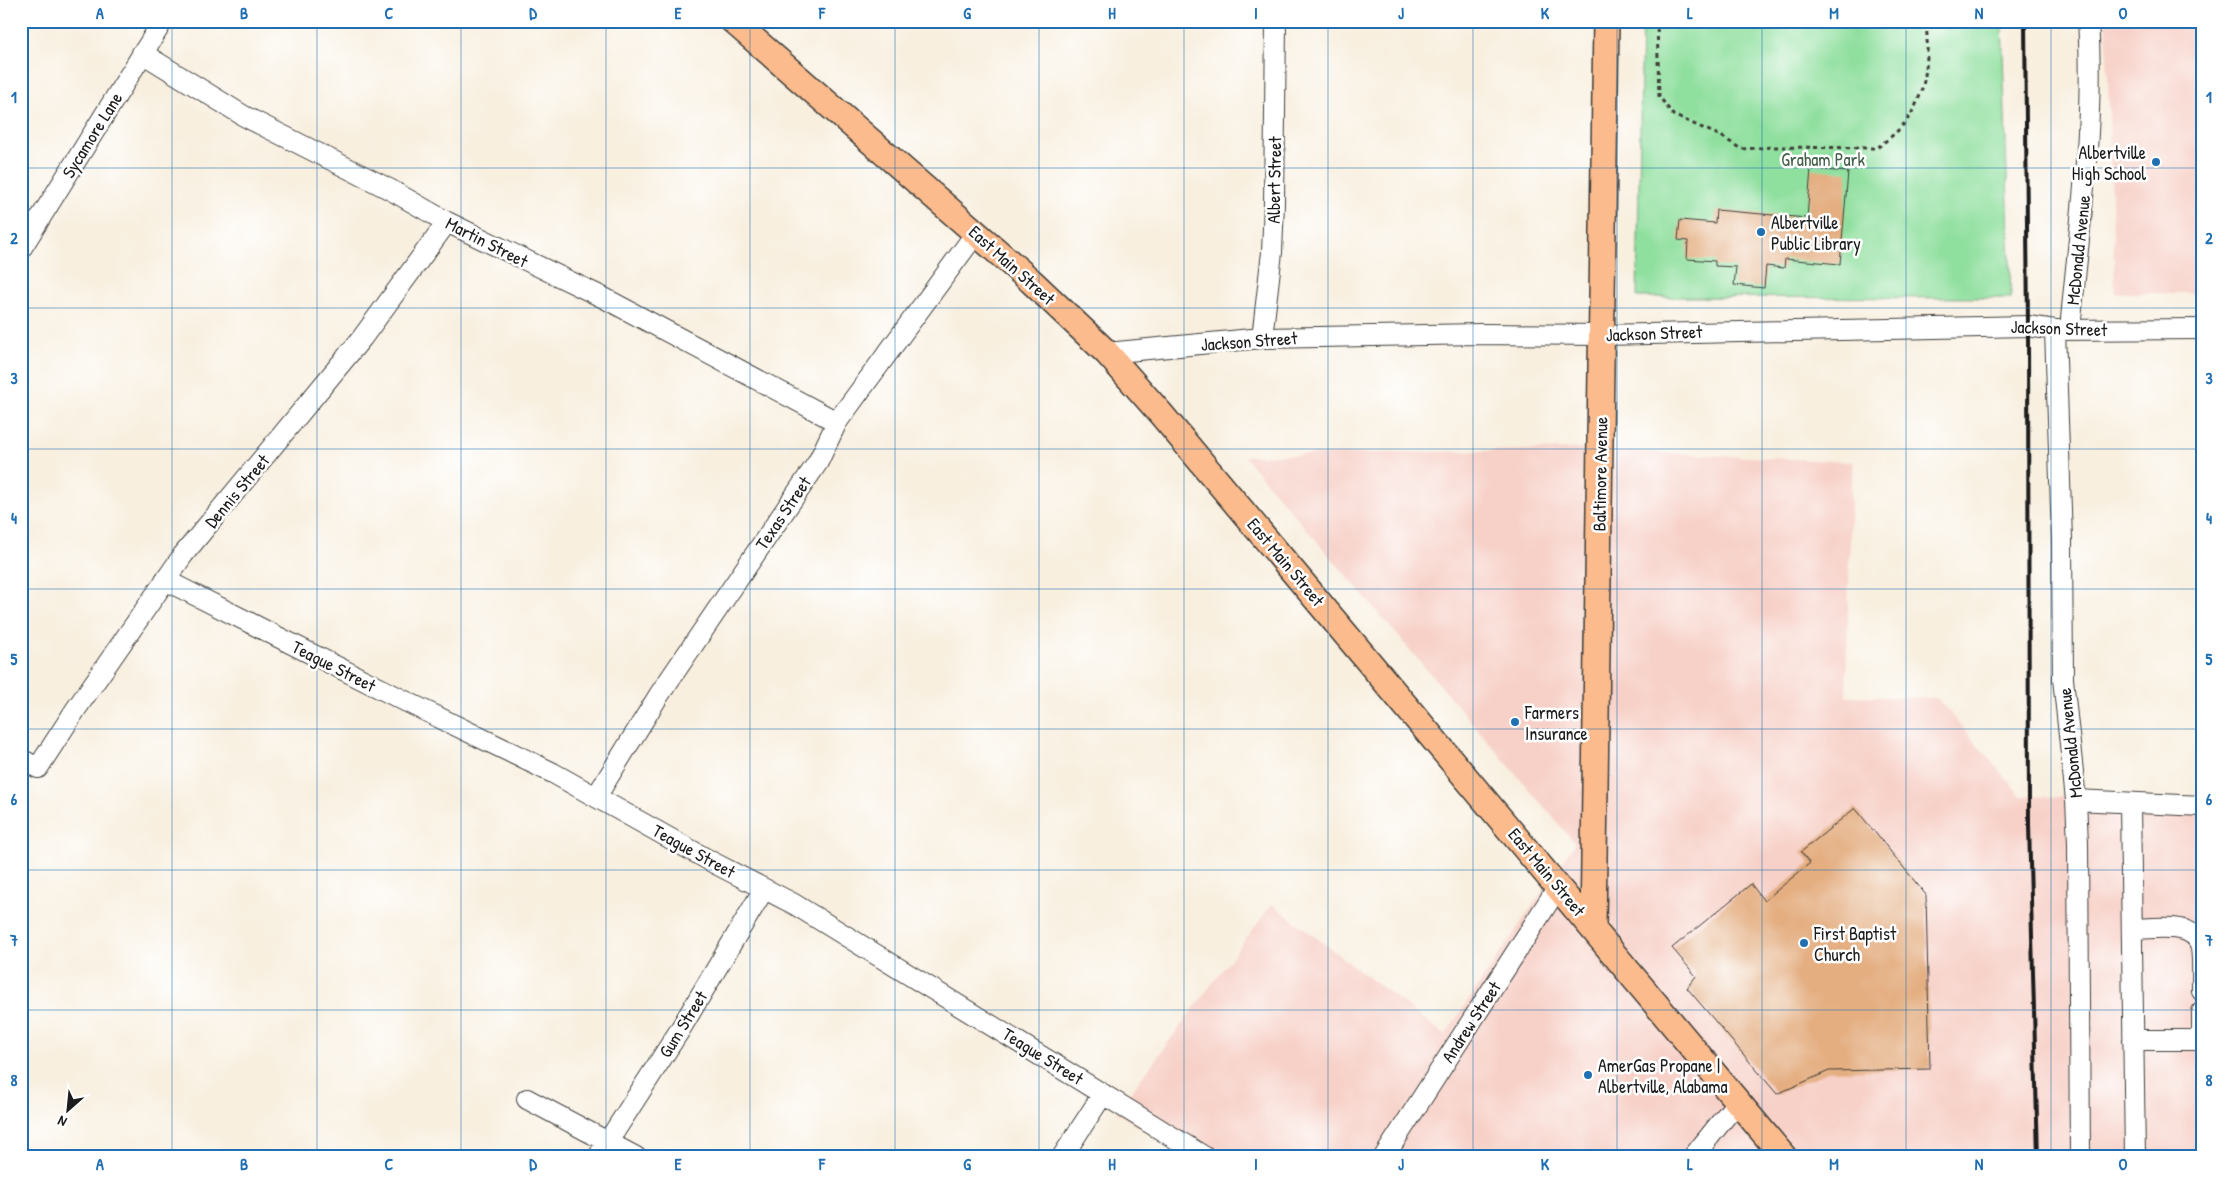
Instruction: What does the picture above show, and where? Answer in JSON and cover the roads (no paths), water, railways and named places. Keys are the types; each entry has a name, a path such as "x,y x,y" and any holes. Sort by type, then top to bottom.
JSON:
{"main road":[{"name":"Baltimore Avenue","path":"1593,928 1606,21"},
{"name":"East Main Street","path":"736,22 976,233 1106,353 1161,414 1784,1157"}],"street":[{"name":"Sycamore Lane","path":"21,249 163,21"},
{"name":"McDonald Avenue","path":"2080,1157 2078,852 2076,800 2063,679 2063,330 2084,194 2088,112 2088,21"},
{"name":"Albert Street","path":"1262,338 1272,252 1271,25"},
{"name":"Martin Street","path":"142,53 244,116 391,190 447,222 606,299 837,422"},
{"name":"Dennis Street","path":"30,764 164,580 362,338 447,222"},
{"name":"Texas Street","path":"596,797 659,695 818,462 837,422 976,233"},
{"name":"Jackson Street","path":"1106,353 1262,338 1480,334 1602,335 2028,326 2063,330 2202,329"},
{"name":"Teague Street","path":"164,580 553,773 802,909 1204,1157"},
{"path":"2076,800 2202,806"},
{"path":"2130,803 2136,1157"},
{"name":"Andrew Street","path":"1384,1157 1558,887"},
{"name":"Gum Street","path":"603,1150 678,1033 764,889"},
{"path":"2132,929 2184,928 2195,935 2201,946 2202,991"},
{"path":"2133,1040 2202,1040 2202,1012"},
{"path":"1062,1157 1103,1094"},
{"path":"527,1099 603,1150 636,1157"},
{"path":"1693,1157 1738,1101"}],"railway":[{"path":"2025,21 2029,825 2038,1157"}],"place":[{"name":"Albertville High School","path":"2156,162"},
{"name":"Albertville Public Library","path":"1761,232"},
{"name":"Farmers Insurance","path":"1515,722"},
{"name":"First Baptist Church","path":"1804,943"},
{"name":"AmerGas Propane | Albertville, Alabama","path":"1588,1075"}],"park label":[{"name":"Graham Park","path":"1823,159"}]}
